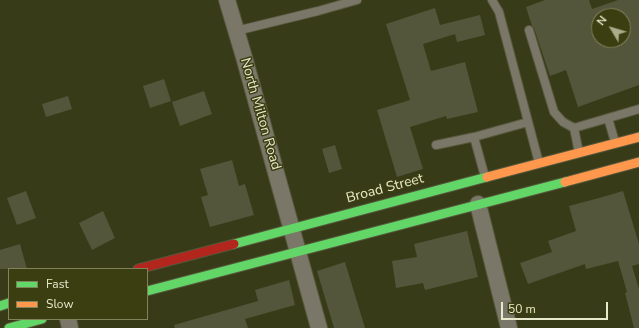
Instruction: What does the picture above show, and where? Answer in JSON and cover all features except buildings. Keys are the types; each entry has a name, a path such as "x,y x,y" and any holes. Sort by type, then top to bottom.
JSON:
{"main road":[{"name":"Broad Street","path":"142,268 579,153 638,140"},
{"path":"148,291 639,162"},
{"path":"8,328 38,320"}],"street":[{"name":"North Milton Road","path":"227,0 319,328"},
{"path":"478,204 509,328"}],"lane":[{"path":"236,31 356,0"},
{"path":"492,0 499,12 540,164"},
{"path":"529,30 554,112 563,122 574,128 639,109"},
{"path":"608,118 616,144"},
{"path":"436,146 528,122"},
{"path":"574,128 579,153"},
{"path":"474,137 485,178"}],"traffic: fast":[{"path":"234,244 487,177"},
{"path":"148,291 565,182"},
{"path":"0,306 8,303"},
{"path":"9,328 38,320"}],"traffic: slow":[{"path":"487,177 639,137"},
{"path":"565,182 639,162"}],"traffic: jam":[{"path":"142,268 234,244"}]}
